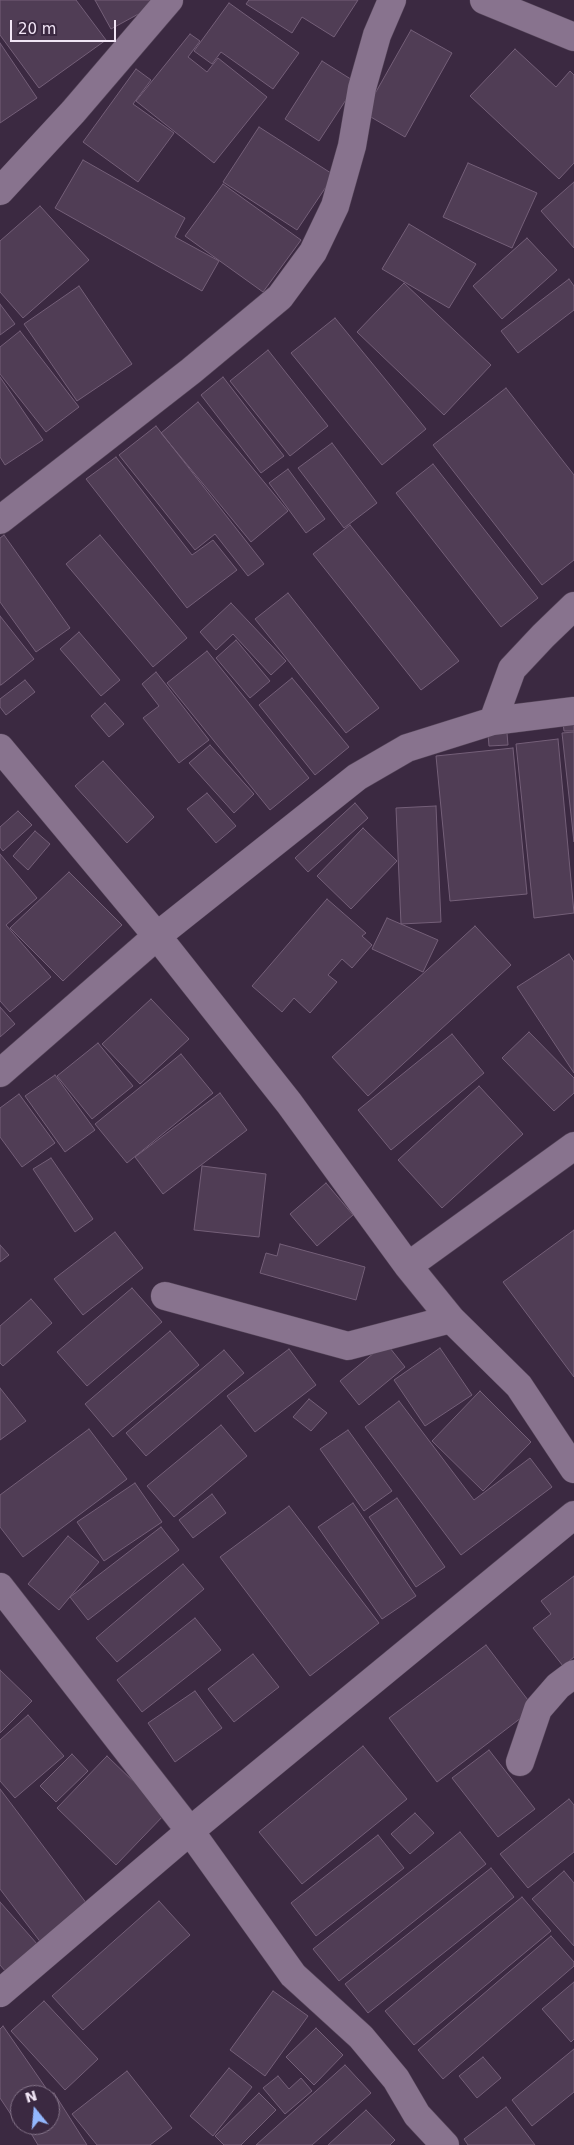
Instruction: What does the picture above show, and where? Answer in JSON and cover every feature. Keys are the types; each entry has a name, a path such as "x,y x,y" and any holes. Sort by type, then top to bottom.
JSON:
{"street":[{"path":"0,191 73,112 169,0"},
{"path":"0,520 191,371 280,297 313,252 335,206 352,146 362,88 377,35 392,0"},
{"path":"484,0 574,36"},
{"path":"493,721 512,669 574,606"},
{"path":"0,1073 157,936 357,777 407,748 493,721 574,711"},
{"path":"0,748 157,936 289,1103 408,1266 450,1319 519,1386 574,1469"},
{"path":"408,1266 574,1146"},
{"path":"165,1296 348,1346 450,1319"},
{"path":"0,1993 190,1831 574,1515"},
{"path":"0,1588 190,1831 293,1975 361,2037 396,2079 417,2115 445,2145"},
{"path":"520,1762 538,1709 558,1686 574,1674"}],"building":[{"path":"0,0 76,0 106,40 39,88 0,35"},
{"path":"95,0 164,0 111,29"},
{"path":"249,0 358,0 334,37 302,17 292,33 246,4"},
{"path":"229,3 299,53 273,89 221,52 212,64 194,51"},
{"path":"411,30 452,53 405,137 364,113"},
{"path":"190,34 200,41 188,57 207,72 218,58 267,97 214,163 136,101"},
{"path":"0,43 37,98 0,123"},
{"path":"515,49 556,87 570,71 574,75 574,163 559,179 470,96"},
{"path":"322,61 357,83 319,141 285,119"},
{"path":"136,69 151,80 133,104 174,133 138,182 83,142"},
{"path":"259,127 334,175 297,230 223,182"},
{"path":"83,160 185,218 175,237 219,261 202,291 55,208"},
{"path":"468,163 537,193 512,248 443,217"},
{"path":"574,182 574,248 541,211"},
{"path":"223,184 301,240 263,292 185,236"},
{"path":"40,206 89,260 23,318 0,292 0,241"},
{"path":"409,224 476,264 449,308 382,269"},
{"path":"527,238 557,270 502,319 473,286"},
{"path":"569,279 574,286 574,310 518,353 501,331"},
{"path":"404,283 491,365 444,415 357,332"},
{"path":"79,286 132,364 77,401 24,324"},
{"path":"0,304 15,324 0,335"},
{"path":"335,318 426,429 382,465 291,353"},
{"path":"20,331 79,407 46,432 0,374 0,347"},
{"path":"268,350 328,426 290,456 230,381"},
{"path":"0,377 43,440 5,465 0,457"},
{"path":"223,377 284,456 261,473 201,395"},
{"path":"506,388 574,475 574,560 542,585 433,445"},
{"path":"198,402 288,511 251,542 161,433"},
{"path":"156,426 264,564 248,576 215,534 195,550 119,455"},
{"path":"332,443 377,503 344,528 298,468"},
{"path":"116,457 192,555 213,540 237,570 187,608 86,479"},
{"path":"433,464 538,598 501,627 396,493"},
{"path":"288,469 325,519 306,533 269,483"},
{"path":"350,525 459,661 421,690 313,554"},
{"path":"4,535 70,628 36,652 0,602 0,538"},
{"path":"100,535 187,638 153,667 66,564"},
{"path":"288,593 379,708 346,733 255,619"},
{"path":"231,603 286,661 271,675 233,634 216,650 200,632"},
{"path":"0,616 34,659 1,685 0,685"},
{"path":"79,632 120,680 101,696 60,649"},
{"path":"236,640 270,681 250,698 216,658"},
{"path":"207,651 309,778 270,810 167,683"},
{"path":"156,672 209,740 179,763 143,718 159,706 142,684"},
{"path":"292,678 349,747 315,775 259,705"},
{"path":"25,680 35,692 6,715 0,707 0,699"},
{"path":"105,703 124,724 109,737 91,716"},
{"path":"574,712 574,731 564,731 562,714"},
{"path":"574,732 574,842 562,733"},
{"path":"507,733 508,745 489,746 488,734"},
{"path":"558,739 574,913 534,918 516,744"},
{"path":"210,745 254,794 234,813 189,763"},
{"path":"513,748 527,894 450,901 436,756"},
{"path":"103,761 154,817 127,843 75,786"},
{"path":"207,793 236,826 216,843 187,809"},
{"path":"355,803 368,818 308,872 295,858"},
{"path":"436,806 441,922 401,924 396,808"},
{"path":"18,811 32,825 3,851 0,847 0,827"},
{"path":"363,828 397,861 351,909 317,876"},
{"path":"35,831 50,844 28,870 13,856"},
{"path":"0,854 37,898 6,925 51,977 10,1012 0,1001"},
{"path":"69,872 122,925 63,981 10,928"},
{"path":"327,899 366,933 362,936 372,945 352,968 342,959 328,975 337,982 310,1013 294,998 282,1012 252,986"},
{"path":"387,918 438,940 423,972 372,949"},
{"path":"475,926 511,965 368,1096 332,1057"},
{"path":"569,954 574,962 574,1073 517,987"},
{"path":"151,999 189,1039 140,1084 102,1044"},
{"path":"0,1007 15,1024 0,1037"},
{"path":"529,1032 574,1078 574,1093 554,1111 502,1058"},
{"path":"452,1034 484,1073 391,1150 358,1110"},
{"path":"98,1043 133,1086 92,1119 57,1076"},
{"path":"181,1054 213,1093 127,1163 95,1124"},
{"path":"55,1075 95,1130 65,1152 25,1096"},
{"path":"479,1086 523,1134 442,1208 398,1160"},
{"path":"220,1093 247,1130 163,1194 135,1157"},
{"path":"19,1094 55,1143 22,1167 0,1137 0,1108"},
{"path":"51,1158 93,1219 75,1232 33,1169"},
{"path":"202,1166 266,1174 259,1237 194,1230"},
{"path":"326,1183 353,1215 317,1246 290,1214"},
{"path":"574,1230 574,1377 503,1282"},
{"path":"115,1232 143,1268 83,1315 54,1279"},
{"path":"280,1244 365,1267 356,1300 260,1273 266,1253 277,1256"},
{"path":"0,1245 9,1255 0,1262"},
{"path":"132,1288 162,1322 87,1386 57,1352"},
{"path":"31,1299 52,1323 3,1366 0,1363 0,1326"},
{"path":"170,1331 199,1365 113,1437 85,1404"},
{"path":"386,1343 405,1367 359,1405 340,1381"},
{"path":"440,1348 472,1395 425,1426 394,1380"},
{"path":"289,1349 316,1385 255,1432 227,1396"},
{"path":"224,1350 244,1373 146,1456 126,1433"},
{"path":"0,1388 26,1421 0,1440"},
{"path":"480,1391 531,1442 483,1491 432,1441"},
{"path":"309,1399 327,1413 311,1431 293,1417"},
{"path":"399,1401 474,1500 530,1458 552,1487 461,1555 365,1427"},
{"path":"221,1425 247,1456 174,1517 147,1486"},
{"path":"89,1429 127,1479 23,1557 0,1527 0,1495"},
{"path":"348,1430 392,1491 364,1511 320,1449"},
{"path":"135,1483 162,1522 104,1561 77,1522"},
{"path":"212,1494 226,1513 193,1538 179,1520"},
{"path":"397,1498 445,1567 416,1587 369,1517"},
{"path":"353,1503 416,1596 382,1619 318,1527"},
{"path":"289,1506 379,1623 310,1676 220,1557"},
{"path":"161,1527 179,1550 88,1620 70,1597"},
{"path":"68,1536 99,1562 59,1610 28,1584"},
{"path":"183,1564 204,1589 117,1662 96,1638"},
{"path":"574,1576 574,1657 563,1666 533,1628 551,1614 541,1601"},
{"path":"195,1618 221,1650 142,1712 117,1680"},
{"path":"486,1645 534,1708 437,1782 389,1718"},
{"path":"253,1654 279,1687 234,1722 208,1689"},
{"path":"0,1670 32,1701 0,1733"},
{"path":"195,1691 222,1728 175,1762 148,1723"},
{"path":"28,1715 64,1756 15,1798 0,1781 0,1740"},
{"path":"363,1746 407,1799 302,1884 259,1832"},
{"path":"489,1750 535,1809 498,1837 452,1778"},
{"path":"72,1754 88,1771 56,1802 40,1786"},
{"path":"107,1756 166,1813 116,1865 57,1808"},
{"path":"0,1789 90,1908 42,1944 0,1889"},
{"path":"569,1799 574,1805 574,1852 528,1888 500,1854"},
{"path":"415,1813 434,1833 410,1854 391,1834"},
{"path":"460,1832 486,1864 339,1981 313,1949"},
{"path":"378,1835 404,1868 316,1936 291,1903"},
{"path":"491,1868 514,1897 368,2013 345,1984"},
{"path":"564,1871 574,1883 574,1946 532,1899"},
{"path":"522,1897 551,1931 414,2045 385,2011"},
{"path":"159,1901 190,1935 83,2030 52,1996"},
{"path":"0,1902 38,1945 6,1972 0,1965"},
{"path":"551,1936 574,1962 574,1966 443,2079 418,2050"},
{"path":"574,1982 574,2039 571,2042 542,2009"},
{"path":"273,1991 308,2016 265,2076 230,2050"},
{"path":"44,2001 98,2059 65,2090 11,2031"},
{"path":"3,2026 44,2085 10,2085 10,2113 0,2098 0,2029"},
{"path":"316,2028 343,2055 314,2085 286,2057"},
{"path":"574,2049 574,2092 532,2126 512,2100"},
{"path":"483,2057 501,2078 477,2098 459,2076"},
{"path":"345,2065 371,2093 312,2145 256,2145"},
{"path":"229,2068 252,2087 213,2136 190,2116"},
{"path":"127,2071 172,2128 150,2145 97,2145 72,2114"},
{"path":"278,2076 289,2089 301,2078 312,2091 285,2114 263,2088"},
{"path":"259,2093 276,2110 241,2145 224,2145 215,2136"},
{"path":"60,2102 87,2145 38,2145 32,2135 60,2135"},
{"path":"506,2107 535,2145 468,2145 464,2139"},
{"path":"366,2110 395,2140 390,2145 328,2145"}]}
